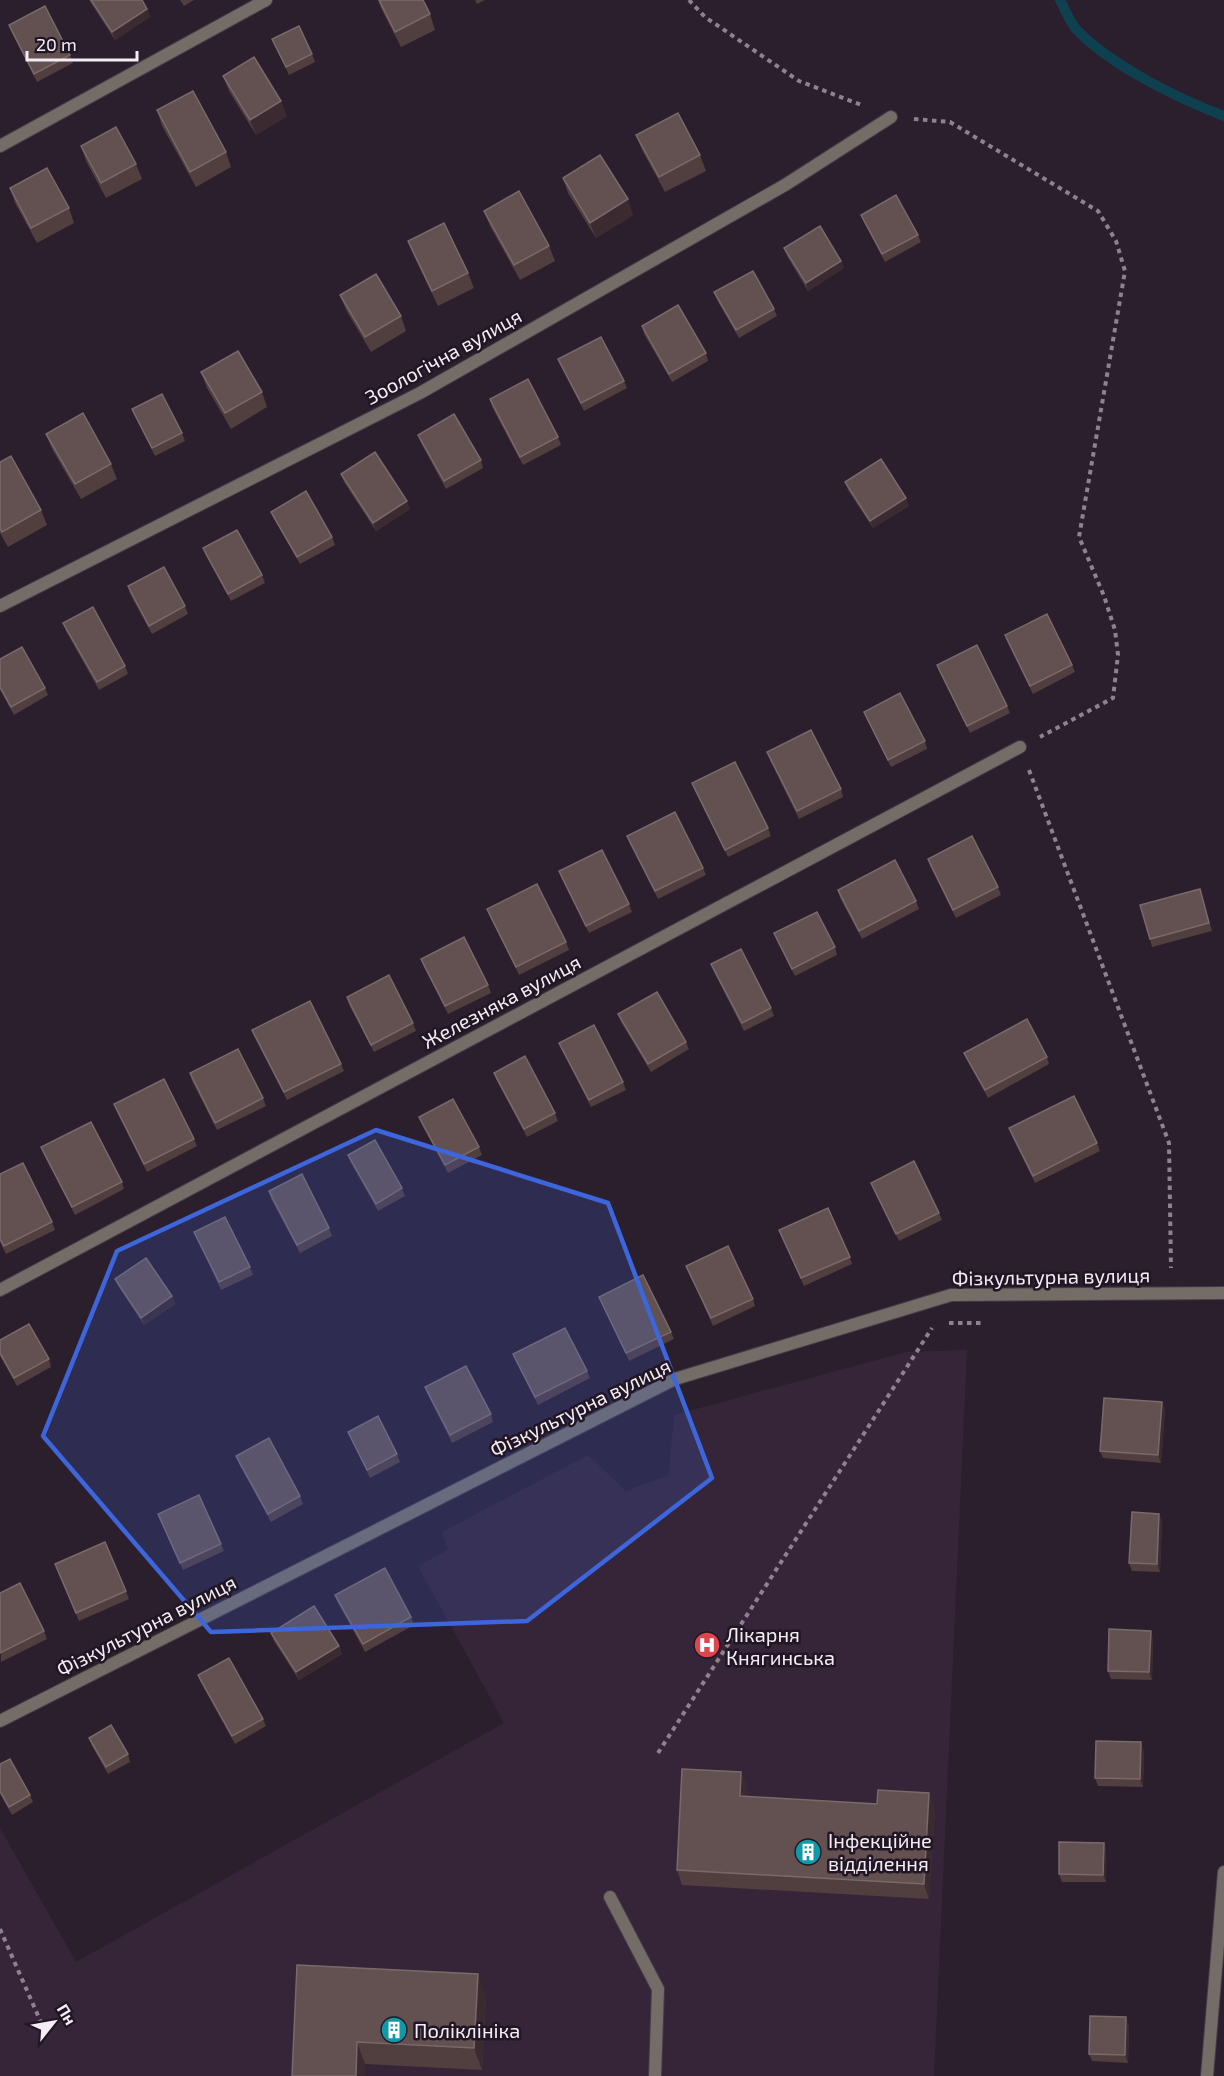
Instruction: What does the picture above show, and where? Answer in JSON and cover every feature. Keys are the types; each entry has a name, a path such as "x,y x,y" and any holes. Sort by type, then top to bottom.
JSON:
{"street":[{"path":"0,146 266,0"},
{"name":"Зоологічна вулиця","path":"0,606 420,393 785,185 891,117"},
{"name":"Железняка вулиця","path":"0,1290 1020,747"},
{"name":"Фізкультурна вулиця","path":"0,1721 675,1379 951,1295 1224,1293"},
{"path":"1207,2076 1224,1872"},
{"path":"610,1897 658,1989 655,2076"}],"path":[{"path":"689,0 705,17 799,81 891,117 950,122 1098,211 1116,241 1125,271 1079,537 1104,596 1115,630 1118,655 1113,698 1020,747 1169,1143 1171,1293"},
{"path":"947,1323 982,1322"},
{"path":"658,1753 935,1324"},
{"path":"0,1929 43,2027"}],"highlighted area":[{"path":"376,1130 608,1203 712,1478 527,1621 211,1632 43,1436 117,1251"}],"shaded area":[{"name":"Лікарня Княгинська","path":"967,1350 934,2076 0,2076 0,1828 76,1962 504,1723 418,1566 448,1550 442,1532 588,1455 626,1491 669,1475 674,1415 906,1352"}],"building":[{"path":"91,0 142,0 147,9 112,32"},
{"path":"379,0 423,0 430,14 395,32"},
{"path":"45,6 70,55 34,74 9,25"},
{"path":"299,26 312,54 286,67 272,39"},
{"path":"254,57 281,101 250,120 223,76"},
{"path":"193,91 226,152 190,172 157,110"},
{"path":"678,113 700,155 659,177 636,135"},
{"path":"116,127 136,164 101,183 81,146"},
{"path":"600,155 628,199 590,223 563,178"},
{"path":"47,168 69,208 31,228 10,188"},
{"path":"519,191 549,246 514,265 484,211"},
{"path":"896,195 918,235 882,254 861,215"},
{"path":"444,223 468,273 432,291 408,241"},
{"path":"820,226 841,261 806,283 784,248"},
{"path":"753,271 774,309 736,330 714,292"},
{"path":"376,274 401,316 365,337 340,295"},
{"path":"678,305 706,353 669,374 642,326"},
{"path":"601,337 624,381 581,403 558,359"},
{"path":"238,351 262,392 225,413 201,372"},
{"path":"528,379 558,437 520,457 490,399"},
{"path":"162,394 182,433 152,448 132,409"},
{"path":"83,413 111,464 75,484 46,434"},
{"path":"454,414 481,460 444,481 418,435"},
{"path":"375,452 407,501 373,523 341,474"},
{"path":"11,456 41,510 2,532 0,528 0,462"},
{"path":"881,459 906,498 870,521 845,482"},
{"path":"306,491 332,537 297,557 271,512"},
{"path":"237,530 262,575 228,594 203,548"},
{"path":"164,567 185,606 149,626 128,586"},
{"path":"93,607 125,666 97,682 63,623"},
{"path":"1047,614 1072,665 1030,686 1005,635"},
{"path":"977,645 1007,706 967,726 937,665"},
{"path":"22,647 45,688 11,707 0,687 0,659"},
{"path":"900,693 925,741 888,760 864,712"},
{"path":"811,730 841,789 797,811 767,752"},
{"path":"735,762 768,828 725,850 692,783"},
{"path":"675,812 703,868 655,891 627,836"},
{"path":"972,836 998,887 953,910 928,859"},
{"path":"602,850 629,904 586,926 559,871"},
{"path":"895,860 916,901 859,931 838,890"},
{"path":"537,884 566,942 516,967 487,909"},
{"path":"1200,889 1209,923 1150,939 1140,905"},
{"path":"817,912 835,947 792,969 774,933"},
{"path":"464,937 488,985 445,1006 421,959"},
{"path":"741,949 771,1008 742,1023 711,964"},
{"path":"389,975 413,1023 371,1045 347,997"},
{"path":"657,992 686,1042 648,1064 618,1014"},
{"path":"310,1001 341,1064 284,1092 252,1030"},
{"path":"1027,1019 1047,1057 985,1090 964,1053"},
{"path":"594,1025 623,1082 589,1100 559,1043"},
{"path":"238,1049 263,1098 215,1123 190,1073"},
{"path":"525,1056 555,1113 524,1129 494,1073"},
{"path":"164,1079 194,1139 144,1164 114,1104"},
{"path":"1074,1096 1097,1143 1033,1176 1009,1128"},
{"path":"453,1099 479,1147 445,1165 419,1117"},
{"path":"91,1122 122,1182 72,1207 41,1147"},
{"path":"375,1140 402,1188 376,1204 348,1155"},
{"path":"914,1161 939,1213 896,1234 871,1183"},
{"path":"23,1163 52,1222 4,1246 0,1239 0,1174"},
{"path":"302,1174 329,1228 297,1245 269,1191"},
{"path":"828,1208 850,1257 801,1278 779,1230"},
{"path":"225,1217 250,1267 219,1282 194,1232"},
{"path":"728,1246 753,1299 711,1318 686,1266"},
{"path":"146,1258 172,1296 141,1318 115,1279"},
{"path":"643,1275 671,1332 626,1353 599,1297"},
{"path":"29,1324 49,1359 14,1378 0,1353 0,1340"},
{"path":"565,1328 587,1371 535,1397 513,1354"},
{"path":"466,1366 491,1414 450,1435 425,1387"},
{"path":"1104,1398 1162,1402 1158,1455 1100,1451"},
{"path":"378,1416 397,1454 367,1470 348,1432"},
{"path":"269,1438 300,1496 268,1514 236,1456"},
{"path":"199,1495 221,1544 180,1563 158,1514"},
{"path":"1132,1512 1159,1514 1157,1564 1129,1563"},
{"path":"105,1542 126,1591 76,1613 55,1564"},
{"path":"385,1568 411,1617 363,1644 335,1595"},
{"path":"20,1583 44,1631 0,1653 0,1593"},
{"path":"314,1606 339,1646 296,1672 271,1633"},
{"path":"1109,1629 1151,1631 1149,1672 1108,1671"},
{"path":"229,1658 263,1719 232,1736 198,1675"},
{"path":"111,1725 128,1754 106,1767 89,1738"},
{"path":"1096,1741 1141,1742 1140,1779 1095,1778"},
{"path":"10,1759 30,1795 9,1807 0,1791 0,1764"},
{"name":"Інфекційне відділення","path":"682,1769 741,1772 740,1796 877,1804 878,1790 929,1793 924,1884 677,1870"},
{"path":"1059,1842 1104,1843 1103,1875 1059,1874"},
{"name":"Поліклініка","path":"297,1965 478,1974 474,2048 357,2042 356,2076 292,2076"},
{"path":"1090,2016 1126,2017 1125,2055 1089,2054"}],"waterway":[{"path":"1060,0 1076,29 1125,68 1165,90 1224,116"}],"place":[{"name":"Лікарня Княгинська","path":"707,1645"},
{"name":"Інфекційне відділення","path":"808,1852"},
{"name":"Поліклініка","path":"394,2030"}]}
